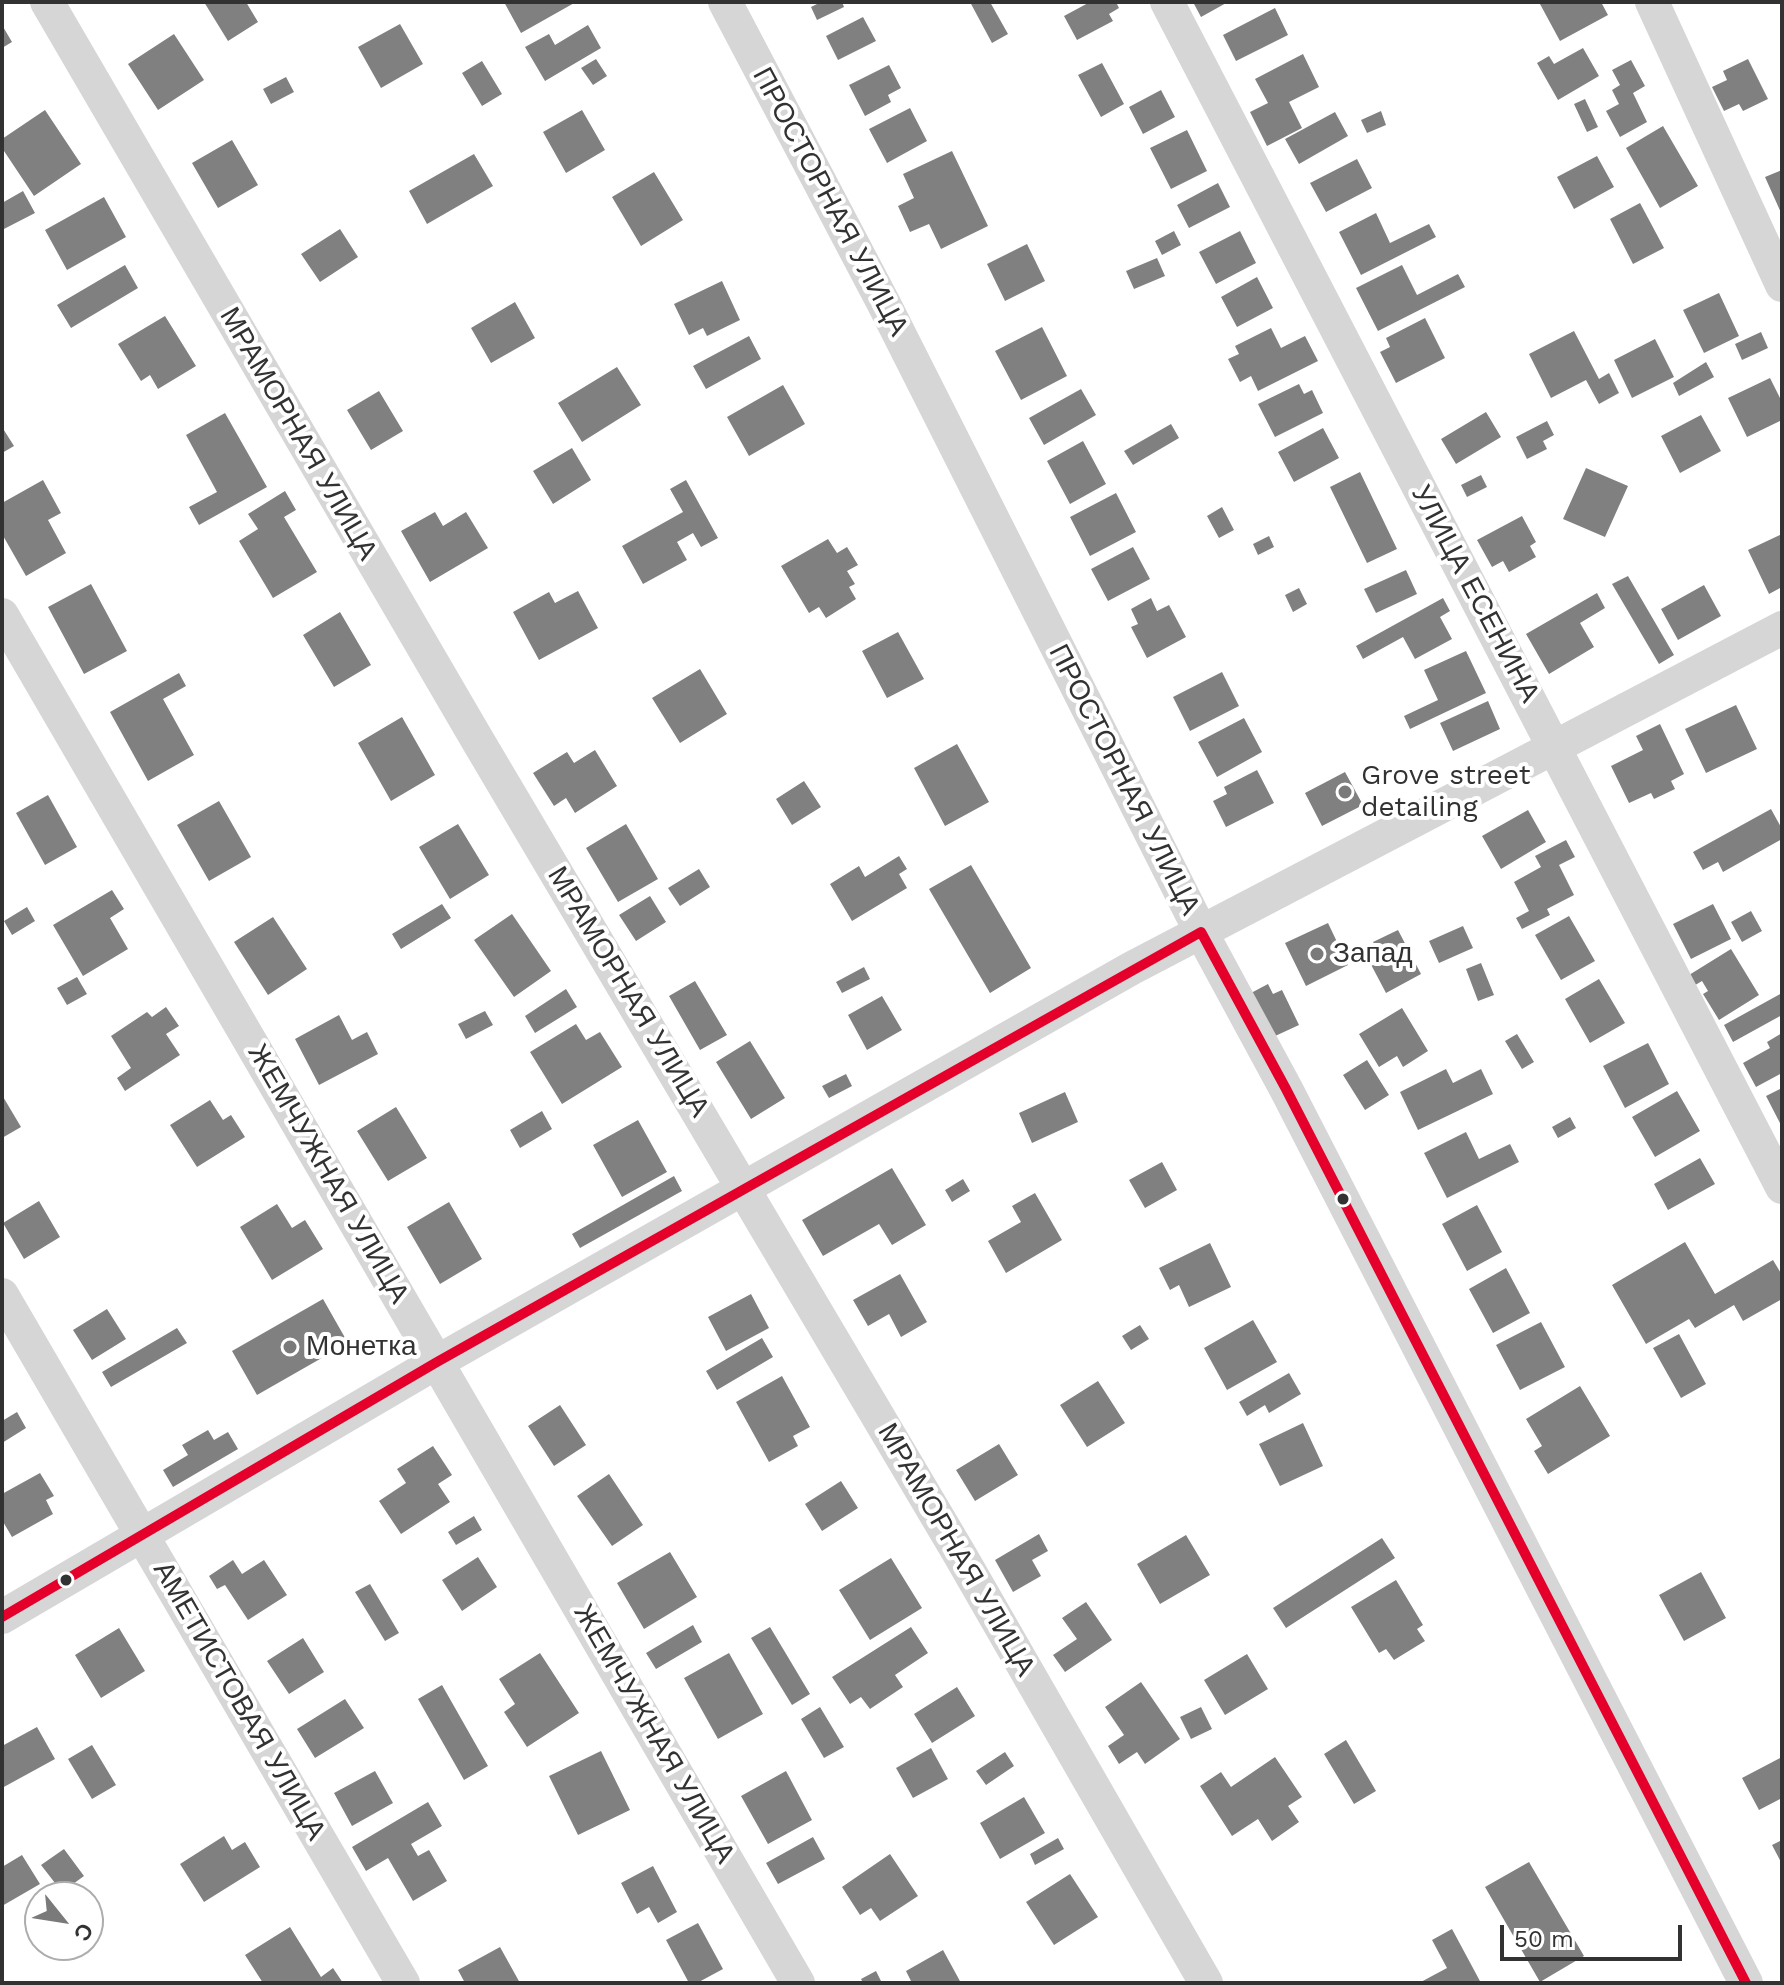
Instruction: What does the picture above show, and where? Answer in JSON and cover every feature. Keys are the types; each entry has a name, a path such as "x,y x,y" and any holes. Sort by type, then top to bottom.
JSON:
{"street":[{"name":"МРАМОРНАЯ УЛИЦА","path":"47,2 351,525 744,1187 1206,1983"},
{"name":"ПРОСТОРНАЯ УЛИЦА","path":"725,2 884,304 1201,932 1286,1089 1746,1983"},
{"name":"УЛИЦА ЕСЕНИНА","path":"1167,2 1782,1187"},
{"path":"1652,2 1782,285"},
{"name":"ЖЕМЧУЖНАЯ УЛИЦА","path":"2,615 798,1983"},
{"path":"2,1617 437,1362 1201,932 1782,628"},
{"name":"АМЕТИСТОВАЯ УЛИЦА","path":"2,1295 403,1983"}],"building":[{"path":"204,2 246,2 258,22 228,41"},
{"path":"504,2 576,2 521,33"},
{"path":"821,2 842,2 844,7 817,20 811,7"},
{"path":"970,2 990,2 1008,34 992,43"},
{"path":"1090,2 1116,2 1119,8 1109,14 1113,21 1077,40 1064,16"},
{"path":"1193,2 1228,2 1201,17"},
{"path":"1601,2 1608,15 1560,41 1540,4"},
{"path":"1275,8 1288,35 1236,61 1223,35"},
{"path":"863,17 876,41 838,60 826,36"},
{"path":"400,24 423,64 381,88 358,47"},
{"path":"2,25 12,42 2,48"},
{"path":"588,25 601,48 545,81 525,47 549,34 555,45"},
{"path":"174,34 204,80 158,110 128,64"},
{"path":"1583,48 1599,76 1558,100 1537,63 1549,56 1554,64"},
{"path":"1303,54 1319,87 1289,102 1302,128 1267,146 1250,112 1268,103 1255,79"},
{"path":"596,59 607,76 593,85 581,68"},
{"path":"1748,59 1768,99 1743,111 1739,104 1724,111 1712,87 1727,80 1723,71"},
{"path":"1631,60 1645,86 1633,93 1647,122 1620,137 1606,111 1619,104 1612,90 1620,85 1612,70"},
{"path":"482,61 502,94 482,106 462,73"},
{"path":"1102,63 1124,104 1101,117 1078,75"},
{"path":"889,65 901,88 888,95 891,102 865,116 849,85"},
{"path":"286,77 294,92 271,104 263,89"},
{"path":"1161,90 1175,117 1143,134 1129,107"},
{"path":"1585,99 1598,127 1587,132 1574,104"},
{"path":"910,108 927,141 887,163 869,129"},
{"path":"45,110 81,164 34,196 2,148 2,139"},
{"path":"582,110 605,150 566,173 543,132"},
{"path":"1381,111 1386,125 1367,133 1361,120"},
{"path":"1335,112 1348,136 1299,164 1285,139"},
{"path":"1663,126 1698,186 1660,208 1626,148"},
{"path":"1187,130 1207,171 1171,189 1150,148"},
{"path":"232,140 258,185 218,208 192,163"},
{"path":"952,151 988,226 941,249 929,224 910,232 898,206 914,198 903,174"},
{"path":"474,154 493,186 427,224 409,191"},
{"path":"1597,156 1614,187 1574,209 1557,177"},
{"path":"1357,159 1372,188 1326,212 1310,183"},
{"path":"1782,170 1782,215 1765,177"},
{"path":"654,172 683,220 641,246 612,197"},
{"path":"1218,183 1230,207 1189,228 1177,205"},
{"path":"23,191 35,213 2,230 2,203"},
{"path":"104,197 126,237 67,270 45,230"},
{"path":"1640,203 1664,248 1633,264 1610,219"},
{"path":"1376,213 1390,243 1429,224 1436,237 1361,275 1339,232"},
{"path":"340,229 358,257 320,282 301,254"},
{"path":"1174,231 1181,245 1162,255 1155,241"},
{"path":"1240,231 1256,263 1216,284 1199,252"},
{"path":"1027,244 1045,281 1005,301 987,264"},
{"path":"1157,258 1165,276 1134,289 1126,271"},
{"path":"125,265 138,288 71,328 57,305"},
{"path":"1402,265 1417,295 1458,274 1465,287 1378,331 1356,288"},
{"path":"1257,277 1273,308 1237,327 1221,297"},
{"path":"722,281 740,320 707,336 703,328 689,335 674,304"},
{"path":"1719,293 1739,336 1704,353 1683,310"},
{"path":"515,302 535,338 491,363 471,328"},
{"path":"165,316 196,366 158,389 150,375 141,381 118,344"},
{"path":"1425,318 1445,358 1396,383 1380,352 1390,347 1386,338"},
{"path":"1042,327 1067,376 1021,400 995,351"},
{"path":"1271,328 1281,348 1305,336 1318,361 1258,391 1251,376 1240,382 1228,359 1239,354 1235,346"},
{"path":"1574,331 1599,379 1609,373 1619,393 1599,404 1586,380 1551,398 1529,354"},
{"path":"1761,332 1768,348 1742,360 1735,344"},
{"path":"749,336 761,359 706,389 693,366"},
{"path":"1655,339 1674,377 1632,398 1614,360"},
{"path":"1706,362 1714,377 1679,396 1673,383"},
{"path":"617,367 641,405 582,442 558,403"},
{"path":"1770,378 1782,402 1782,420 1747,437 1728,398"},
{"path":"1299,384 1304,394 1312,390 1323,413 1275,437 1258,404"},
{"path":"783,385 805,424 749,456 727,417"},
{"path":"1081,389 1096,415 1044,445 1029,418"},
{"path":"379,391 403,431 371,450 347,410"},
{"path":"1486,412 1501,437 1456,464 1441,439"},
{"path":"225,413 267,487 199,525 189,507 217,492 186,435"},
{"path":"1701,415 1721,451 1680,473 1661,436"},
{"path":"1547,421 1554,435 1543,441 1547,449 1527,459 1516,437"},
{"path":"1171,424 1179,438 1133,465 1124,451"},
{"path":"2,427 14,446 2,453"},
{"path":"1323,428 1339,458 1294,482 1278,452"},
{"path":"1083,441 1106,484 1070,504 1047,461"},
{"path":"572,448 591,480 553,504 533,471"},
{"path":"1586,468 1628,486 1605,537 1563,519"},
{"path":"1360,472 1397,549 1367,563 1330,487"},
{"path":"1481,475 1487,487 1467,497 1461,485"},
{"path":"43,480 61,513 48,520 66,553 26,576 2,534 2,503"},
{"path":"686,480 718,538 701,547 693,533 677,542 687,560 643,584 622,546 683,512 670,489"},
{"path":"285,491 296,510 284,517 317,572 273,598 239,541 258,529 248,514"},
{"path":"1116,493 1136,532 1090,556 1070,517"},
{"path":"1222,507 1234,530 1219,538 1207,516"},
{"path":"435,512 443,526 466,512 488,548 430,582 401,531"},
{"path":"1522,516 1536,542 1530,546 1536,557 1509,572 1503,561 1492,567 1477,540"},
{"path":"1782,534 1782,587 1769,594 1748,550"},
{"path":"1269,536 1274,547 1258,555 1253,544"},
{"path":"828,539 837,553 847,547 858,565 847,571 855,584 849,587 856,599 826,618 819,607 809,613 781,566"},
{"path":"1133,547 1150,579 1108,601 1091,569"},
{"path":"1406,570 1417,594 1376,613 1364,589"},
{"path":"1628,576 1674,655 1659,664 1612,584"},
{"path":"91,584 127,651 84,674 48,607"},
{"path":"1704,585 1721,616 1678,640 1661,609"},
{"path":"1299,588 1307,604 1293,612 1285,595"},
{"path":"578,591 598,628 539,660 513,612 549,592 555,603"},
{"path":"1597,593 1605,608 1580,623 1594,647 1549,674 1526,634"},
{"path":"1151,598 1157,611 1169,605 1186,637 1147,658 1131,627 1138,624 1131,609"},
{"path":"1443,598 1450,611 1440,617 1452,639 1415,659 1403,637 1363,659 1356,646"},
{"path":"340,612 371,665 334,687 303,635"},
{"path":"898,632 924,679 887,698 862,651"},
{"path":"1466,651 1486,693 1410,729 1404,716 1438,700 1424,670"},
{"path":"700,669 727,714 680,743 652,698"},
{"path":"1222,672 1239,706 1190,731 1173,697"},
{"path":"179,673 186,686 163,699 194,755 148,781 110,712"},
{"path":"1488,701 1500,729 1453,751 1440,723"},
{"path":"1736,705 1757,749 1706,773 1685,729"},
{"path":"402,717 435,775 391,801 358,743"},
{"path":"1244,718 1262,752 1217,777 1198,742"},
{"path":"1660,724 1684,774 1671,781 1675,789 1654,799 1651,793 1629,803 1611,766 1643,750 1636,736"},
{"path":"957,744 989,802 945,826 914,768"},
{"path":"595,750 617,786 575,813 566,798 554,806 533,773 567,752 574,763"},
{"path":"1257,770 1274,803 1226,827 1213,801 1227,794 1224,787"},
{"path":"1345,772 1363,805 1322,826 1305,793"},
{"path":"804,781 821,807 792,825 776,799"},
{"path":"48,795 77,847 45,865 16,813"},
{"path":"219,801 251,857 209,881 177,825"},
{"path":"1771,809 1782,829 1782,839 1723,872 1718,862 1703,870 1693,852"},
{"path":"1528,810 1546,842 1501,869 1482,836"},
{"path":"458,824 489,875 450,899 419,847"},
{"path":"626,824 658,879 618,902 586,848"},
{"path":"1566,840 1575,857 1559,865 1574,895 1547,909 1550,915 1522,929 1516,918 1529,911 1514,882 1541,867 1535,856"},
{"path":"899,856 907,869 899,874 907,888 852,921 830,884 859,866 865,877"},
{"path":"971,865 1031,968 990,993 929,889"},
{"path":"699,869 710,887 680,906 668,888"},
{"path":"112,890 124,909 110,918 128,949 83,976 53,925"},
{"path":"650,896 666,922 636,941 619,915"},
{"path":"442,904 451,918 401,949 392,934"},
{"path":"1713,904 1731,939 1691,959 1673,924"},
{"path":"27,907 35,921 12,935 4,921"},
{"path":"1751,911 1762,931 1742,942 1731,922"},
{"path":"512,914 551,971 514,997 474,940"},
{"path":"1569,916 1595,961 1561,980 1535,935"},
{"path":"273,917 307,969 268,995 234,942"},
{"name":"Запад","path":"1328,923 1348,965 1306,986 1285,943"},
{"path":"1463,926 1473,948 1439,963 1429,941"},
{"path":"1398,930 1421,974 1386,993 1367,957 1378,951 1373,942"},
{"path":"1731,949 1759,995 1719,1020 1703,994 1708,991 1702,981 1687,990 1681,980"},
{"path":"1481,963 1494,995 1478,1001 1466,969"},
{"path":"864,967 870,979 842,993 836,982"},
{"path":"77,977 87,994 67,1005 57,988"},
{"path":"1599,979 1625,1023 1590,1043 1565,999"},
{"path":"695,981 727,1035 700,1050 669,996"},
{"path":"1268,984 1273,994 1282,990 1299,1025 1273,1037 1251,993"},
{"path":"566,989 577,1007 535,1033 525,1016"},
{"path":"1782,993 1782,1015 1733,1042 1724,1025"},
{"path":"882,996 902,1030 867,1050 848,1015"},
{"path":"166,1007 179,1026 166,1034 180,1055 125,1091 117,1078 131,1068 111,1036 147,1012 152,1017"},
{"path":"1402,1008 1428,1051 1403,1067 1397,1056 1379,1067 1359,1034"},
{"path":"485,1011 493,1025 466,1039 458,1024"},
{"path":"339,1015 352,1040 367,1032 378,1054 319,1085 295,1039"},
{"path":"576,1024 586,1040 600,1032 622,1067 562,1104 530,1052"},
{"path":"1782,1033 1782,1073 1756,1087 1743,1063 1770,1048 1767,1042"},
{"path":"1517,1034 1534,1062 1522,1069 1505,1041"},
{"path":"750,1041 785,1098 751,1119 716,1062"},
{"path":"1648,1043 1669,1084 1625,1108 1603,1066"},
{"path":"1367,1060 1389,1095 1365,1110 1343,1075"},
{"path":"1446,1069 1453,1083 1481,1069 1493,1094 1418,1130 1400,1092"},
{"path":"846,1074 852,1086 829,1098 822,1086"},
{"path":"1782,1088 1782,1127 1766,1096"},
{"path":"1677,1091 1700,1131 1655,1157 1632,1117"},
{"path":"1065,1092 1078,1122 1032,1143 1019,1113"},
{"path":"2,1095 21,1127 2,1138"},
{"path":"210,1100 223,1120 231,1115 245,1137 197,1167 170,1125"},
{"path":"396,1107 427,1158 388,1181 357,1131"},
{"path":"542,1111 552,1129 520,1148 510,1130"},
{"path":"1570,1117 1576,1128 1558,1138 1552,1127"},
{"path":"638,1120 667,1172 622,1197 593,1145"},
{"path":"1466,1132 1479,1159 1510,1144 1519,1162 1447,1198 1424,1153"},
{"path":"1700,1158 1715,1184 1668,1210 1654,1184"},
{"path":"1162,1162 1177,1190 1145,1208 1129,1180"},
{"path":"892,1168 926,1225 892,1245 879,1224 823,1256 802,1220"},
{"path":"674,1176 682,1191 580,1248 572,1234"},
{"path":"963,1179 970,1191 952,1202 945,1190"},
{"path":"1035,1193 1062,1240 1006,1273 988,1241 1021,1222 1012,1206"},
{"path":"39,1201 60,1237 24,1259 3,1223"},
{"path":"449,1202 482,1259 440,1284 407,1227"},
{"path":"277,1204 292,1228 305,1220 323,1249 272,1280 240,1227"},
{"path":"1477,1205 1502,1252 1467,1271 1442,1224"},
{"path":"1685,1242 1715,1294 1773,1260 1782,1275 1782,1299 1743,1321 1734,1305 1695,1328 1689,1319 1646,1344 1612,1285"},
{"path":"1210,1243 1231,1287 1189,1307 1179,1285 1170,1290 1159,1268"},
{"path":"1506,1268 1530,1313 1493,1333 1469,1289"},
{"path":"900,1274 927,1322 901,1337 889,1314 868,1326 853,1300"},
{"path":"751,1294 769,1328 726,1351 708,1317"},
{"name":"Монетка","path":"323,1299 348,1343 257,1395 232,1351"},
{"path":"107,1309 126,1339 92,1360 73,1330"},
{"path":"1253,1320 1277,1362 1227,1390 1204,1348"},
{"path":"1541,1322 1565,1367 1520,1390 1496,1345"},
{"path":"1140,1325 1149,1339 1131,1350 1122,1336"},
{"path":"177,1328 187,1343 111,1387 102,1372"},
{"path":"1679,1334 1706,1384 1681,1398 1653,1348"},
{"path":"762,1338 773,1357 717,1390 706,1371"},
{"path":"1289,1373 1301,1394 1269,1413 1265,1405 1247,1416 1239,1402"},
{"path":"782,1376 810,1427 793,1436 798,1446 769,1462 736,1402"},
{"path":"1098,1381 1125,1423 1087,1447 1060,1405"},
{"path":"1580,1386 1610,1436 1548,1474 1534,1451 1542,1446 1526,1419"},
{"path":"560,1405 586,1445 554,1466 528,1426"},
{"path":"17,1412 26,1428 2,1443 2,1421"},
{"path":"1303,1423 1323,1466 1280,1486 1259,1444"},
{"path":"208,1430 214,1440 228,1432 238,1449 173,1487 163,1470 188,1455 182,1445"},
{"path":"999,1444 1018,1475 975,1501 956,1470"},
{"path":"433,1446 452,1475 438,1484 450,1502 401,1534 379,1501 406,1483 397,1469"},
{"path":"40,1473 54,1496 46,1500 53,1514 12,1537 2,1520 2,1494"},
{"path":"609,1474 643,1525 612,1546 577,1496"},
{"path":"841,1481 858,1508 822,1531 805,1504"},
{"path":"474,1516 482,1530 456,1545 448,1532"},
{"path":"1039,1534 1048,1551 1032,1560 1041,1576 1013,1592 995,1560"},
{"path":"1186,1535 1210,1575 1160,1604 1137,1564"},
{"path":"1382,1538 1395,1558 1286,1628 1273,1608"},
{"path":"670,1552 697,1597 644,1629 617,1583"},
{"path":"478,1557 497,1587 462,1611 442,1580"},
{"path":"891,1558 922,1608 870,1640 839,1590"},
{"path":"233,1560 242,1574 264,1560 287,1595 248,1620 225,1585 217,1589 209,1576"},
{"path":"1701,1572 1726,1618 1684,1641 1659,1595"},
{"path":"1396,1580 1423,1625 1417,1629 1425,1641 1394,1660 1386,1649 1379,1653 1351,1607"},
{"path":"370,1584 399,1633 385,1641 355,1592"},
{"path":"1086,1602 1112,1640 1065,1672 1053,1655 1077,1639 1062,1618"},
{"path":"693,1625 702,1642 656,1669 646,1653"},
{"path":"770,1627 810,1694 792,1705 751,1638"},
{"path":"911,1627 928,1653 895,1675 903,1687 870,1709 861,1697 850,1704 832,1677"},
{"path":"119,1628 145,1671 101,1698 75,1655"},
{"path":"303,1638 324,1672 289,1694 267,1661"},
{"path":"540,1653 579,1713 527,1747 504,1712 515,1704 499,1679"},
{"path":"729,1653 763,1714 718,1739 684,1678"},
{"path":"1247,1654 1268,1689 1225,1715 1204,1680"},
{"path":"1141,1682 1180,1739 1145,1764 1137,1752 1119,1764 1108,1746 1124,1735 1105,1707"},
{"path":"442,1685 488,1766 464,1780 418,1699"},
{"path":"957,1687 975,1716 932,1743 914,1714"},
{"path":"345,1699 364,1728 315,1758 297,1729"},
{"path":"820,1707 844,1747 824,1758 801,1719"},
{"path":"1201,1707 1212,1729 1191,1739 1180,1717"},
{"path":"37,1727 55,1759 2,1788 2,1746"},
{"path":"1346,1740 1376,1791 1354,1804 1324,1754"},
{"path":"92,1745 116,1785 92,1799 68,1759"},
{"path":"931,1748 948,1779 913,1798 896,1768"},
{"path":"601,1751 630,1810 578,1835 549,1776"},
{"path":"1005,1752 1014,1766 986,1785 976,1771"},
{"path":"1275,1757 1302,1797 1288,1806 1299,1822 1272,1841 1258,1819 1232,1836 1200,1786 1221,1772 1231,1787"},
{"path":"1782,1757 1782,1798 1759,1810 1742,1778"},
{"path":"375,1771 393,1803 352,1826 334,1793"},
{"path":"786,1771 812,1820 768,1844 741,1796"},
{"path":"1024,1797 1045,1833 1000,1859 980,1823"},
{"path":"428,1802 442,1826 411,1844 418,1856 429,1850 447,1881 413,1901 388,1858 366,1871 352,1847"},
{"path":"224,1836 232,1850 245,1842 260,1867 204,1902 180,1864"},
{"path":"813,1837 825,1859 778,1884 766,1863"},
{"path":"1058,1838 1064,1849 1035,1865 1030,1854"},
{"path":"1782,1840 1782,1864 1772,1845"},
{"path":"64,1849 84,1876 77,1881 53,1881 41,1865"},
{"path":"890,1854 918,1896 880,1921 871,1908 860,1915 842,1887"},
{"path":"22,1855 38,1881 24,1881 24,1893 2,1906 2,1867"},
{"path":"1529,1862 1584,1956 1540,1982 1485,1887"},
{"path":"653,1866 677,1912 658,1923 649,1907 637,1914 621,1883"},
{"path":"1070,1874 1098,1917 1054,1945 1026,1902"},
{"path":"698,1923 723,1969 697,1983 689,1983 666,1940"},
{"path":"290,1927 321,1977 333,1968 343,1983 263,1983 245,1955"},
{"path":"1452,1929 1481,1983 1419,1983 1447,1968 1432,1940"},
{"path":"500,1947 520,1983 465,1983 458,1970"},
{"path":"943,1950 961,1983 912,1983 906,1971"},
{"path":"876,1971 882,1983 863,1983 861,1979"}],"transit line":[{"path":"2,1617 437,1362 1201,932 1286,1089 1746,1983"}],"place":[{"name":"Grove street detailing","path":"1345,792"},
{"name":"Запад","path":"1317,954"},
{"name":"Монетка","path":"290,1347"}]}
